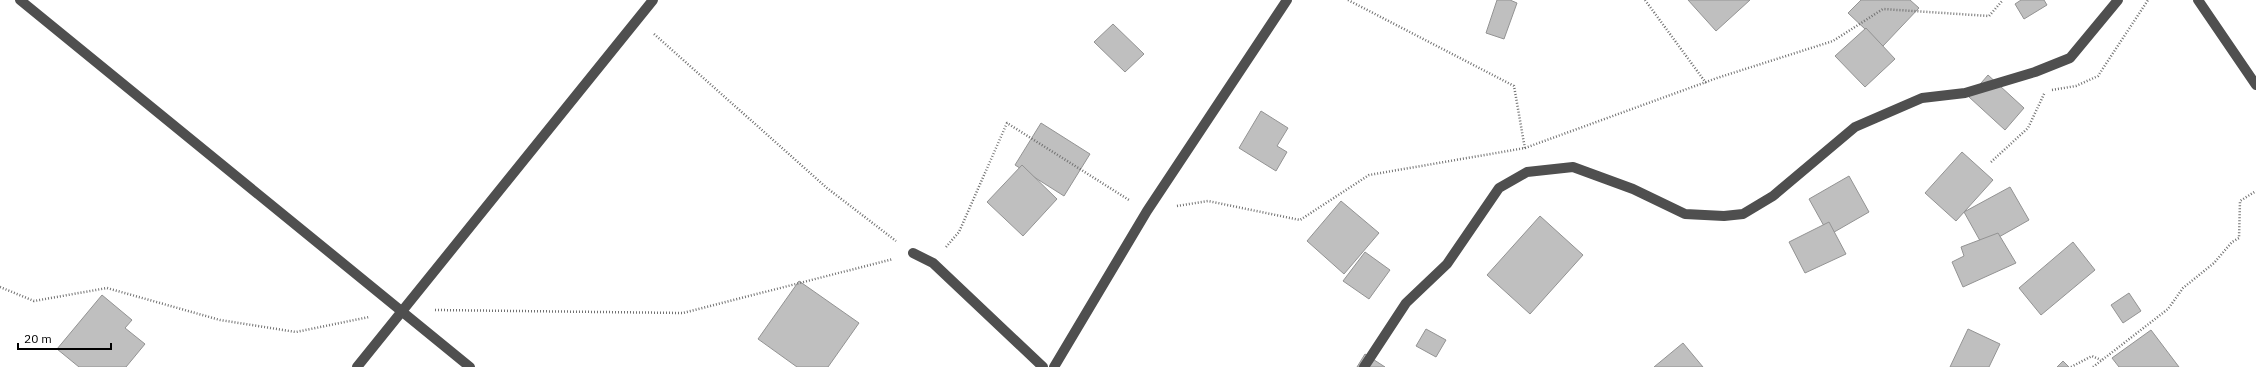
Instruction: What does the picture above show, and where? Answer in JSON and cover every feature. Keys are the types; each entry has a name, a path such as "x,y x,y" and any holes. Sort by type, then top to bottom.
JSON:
{"street":[{"path":"20,0 470,367"},
{"path":"357,367 653,0"},
{"path":"1054,367 1147,211 1287,0"},
{"path":"1364,367 1406,303 1447,264 1499,188 1527,172 1573,167 1633,189 1685,214 1724,216 1743,214 1773,196 1856,127 1922,98 1965,93 2035,72 2070,58 2118,0"},
{"path":"2198,0 2256,85"},
{"path":"913,253 933,263 1043,367"}],"path":[{"path":"1348,0 1514,86 1525,148 1527,172"},
{"path":"1645,0 1706,83"},
{"path":"933,263 959,232 1007,123 1147,211 1208,201 1300,220 1369,175 1525,148 1706,83 1833,41 1883,9 1989,16 2003,0"},
{"path":"1991,162 2028,128 2045,91 2076,86 2098,76 2148,0"},
{"path":"652,32 827,188 913,253"},
{"path":"2093,367 2168,309 2183,288 2214,263 2232,242 2239,238 2240,201 2256,191"},
{"path":"0,287 34,300 106,288 220,320 296,332 402,310 683,313 913,253"},
{"path":"2071,367 2092,356 2102,360"}],"building":[{"path":"1497,0 1510,0 1517,3 1504,39 1486,33"},
{"path":"1688,0 1750,0 1716,31"},
{"path":"1861,0 1910,0 1919,8 1883,46 1848,13"},
{"path":"2021,0 2044,0 2047,5 2024,19 2015,4"},
{"path":"1113,24 1144,54 1125,72 1094,42"},
{"path":"1866,28 1895,59 1865,87 1835,56"},
{"path":"1988,75 2024,108 2005,130 1969,97"},
{"path":"1261,111 1288,128 1277,146 1287,152 1276,171 1239,148"},
{"path":"1041,123 1090,154 1064,196 1015,165"},
{"path":"1962,152 1993,180 1956,221 1925,193"},
{"path":"1022,165 1057,199 1023,236 987,202"},
{"path":"1849,176 1869,212 1829,235 1809,199"},
{"path":"2010,187 2029,220 1983,246 1964,212"},
{"path":"1341,201 1379,233 1344,274 1307,241"},
{"path":"1540,216 1583,255 1530,314 1487,275"},
{"path":"1829,222 1846,254 1805,273 1789,242"},
{"path":"1998,233 2016,263 1963,287 1952,262 1964,256 1961,247"},
{"path":"2073,242 2095,270 2041,315 2019,288"},
{"path":"1365,252 1390,270 1369,299 1343,281"},
{"path":"799,281 859,323 828,367 797,367 758,339"},
{"path":"2129,293 2141,311 2123,323 2111,305"},
{"path":"102,295 132,320 125,328 145,344 126,367 79,367 57,349"},
{"path":"1426,329 1446,340 1436,357 1416,346"},
{"path":"1968,329 2000,344 1989,367 1950,367"},
{"path":"2151,330 2179,367 2119,367 2112,358"},
{"path":"1683,343 1703,367 1654,367"},
{"path":"1365,354 1385,367 1357,367"},
{"path":"2063,361 2069,367 2057,367"}]}
